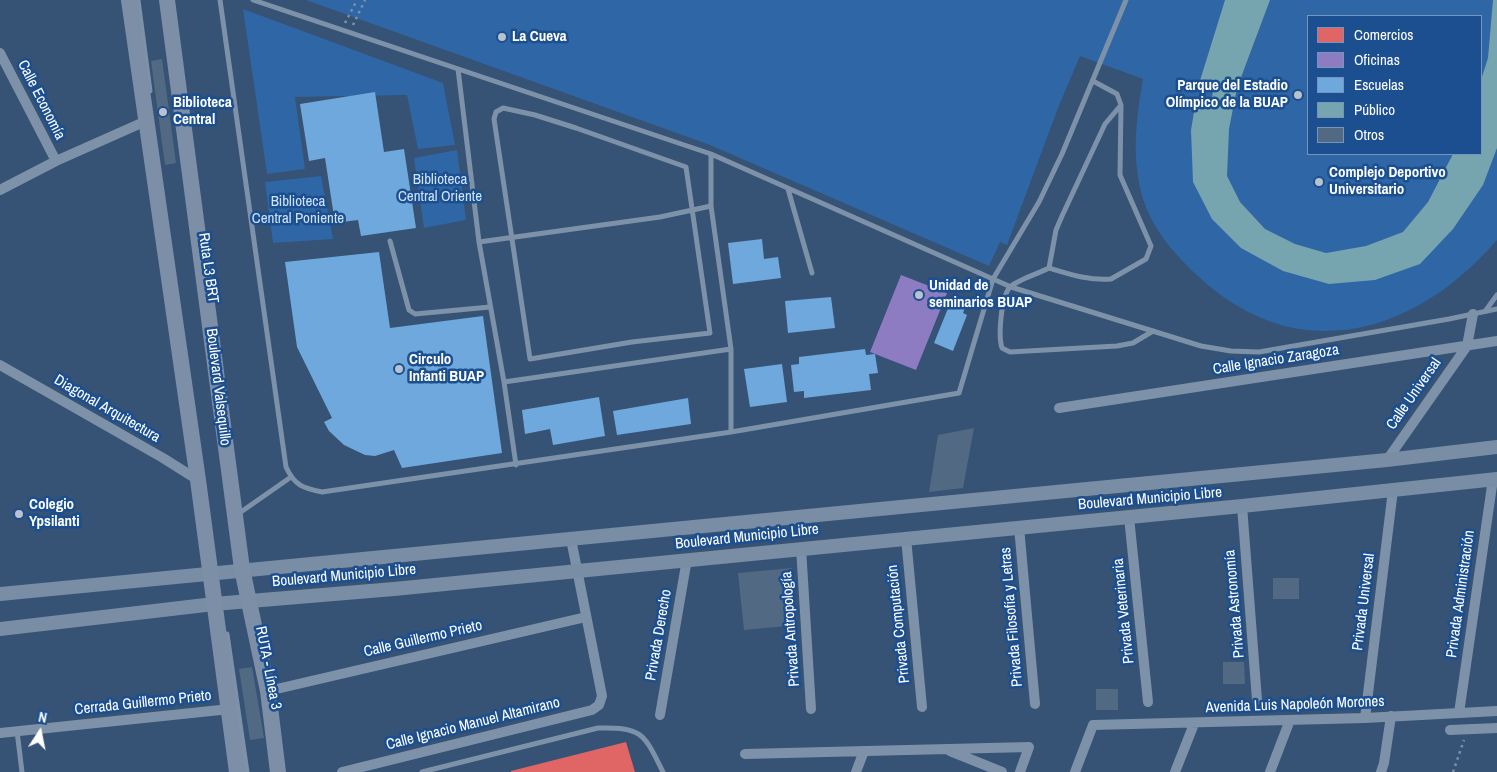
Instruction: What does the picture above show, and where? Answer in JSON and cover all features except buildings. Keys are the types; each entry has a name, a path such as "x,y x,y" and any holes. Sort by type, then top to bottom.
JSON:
{"main road":[{"path":"128,0 198,480 219,607 237,772"},
{"name":"Boulevard Valsequillo","path":"167,0 237,569 268,691 278,772"},
{"name":"Boulevard Municipio Libre","path":"0,594 237,569 571,539 1387,460 1497,447"},
{"name":"Boulevard Municipio Libre","path":"0,629 219,607 244,598 576,570 1242,506 1495,479"}],"street":[{"name":"Calle Economía","path":"0,53 56,161"},
{"path":"0,190 56,161 146,121"},
{"path":"1467,346 1473,314"},
{"name":"Calle Ignacio Zaragoza","path":"1059,408 1497,341"},
{"name":"Calle Universal","path":"1387,460 1467,346"},
{"name":"Diagonal Arquitectura","path":"0,364 198,480"},
{"name":"Privada Administración","path":"1459,712 1495,479"},
{"name":"Privada Universal","path":"1365,718 1393,490"},
{"name":"Privada Astronomía","path":"1242,506 1257,700"},
{"name":"Privada Veterinaria","path":"1129,517 1148,702"},
{"name":"Privada Filosofía y Letras","path":"1019,527 1036,704"},
{"name":"Privada Computación","path":"906,538 922,707"},
{"path":"571,539 586,617"},
{"name":"Privada Antropología","path":"801,548 811,709"},
{"name":"Privada Derecho","path":"660,716 687,559"},
{"name":"Calle Guillermo Prieto","path":"268,691 586,617"},
{"name":"Calle Ignacio Manuel Altamirano","path":"342,772 370,769 592,710 600,705 602,696 586,617"},
{"name":"Cerrada Guillermo Prieto","path":"0,733 230,708"},
{"name":"Avenida Luis Napoleón Morones","path":"1075,772 1093,725 1194,724 1365,718 1497,710"},
{"path":"1381,772 1391,716"},
{"path":"1270,772 1290,720"},
{"path":"1175,772 1194,724"},
{"path":"1450,730 1497,728"},
{"path":"745,754 1029,747 1020,772"},
{"path":"945,749 1002,772"},
{"path":"856,772 864,751"}],"lane":[{"path":"138,0 152,102"},
{"path":"160,0 162,20"},
{"path":"220,0 286,467 290,477 302,488 322,492 516,465 730,432 959,393 993,279 1039,202 1093,82 1126,0"},
{"path":"254,0 711,154 1011,286 1221,350 1259,352 1497,309"},
{"path":"458,69 479,242 504,382 516,465"},
{"path":"1093,82 1117,94 1121,105 1120,175 1151,246 1146,258 1112,279 1082,277 1049,268 1011,286 1005,298 999,339 1002,348 1010,352 1117,346 1133,343 1154,331"},
{"path":"1049,268 1056,230 1062,216 1105,124 1121,105"},
{"path":"503,108 535,115 682,164 689,173 693,211 710,333 671,337 530,359 494,119 496,112 503,108"},
{"path":"711,154 711,206 730,349 730,432"},
{"path":"788,189 812,273"},
{"path":"479,242 693,211 711,206"},
{"name":"Ruta L3 BRT","path":"191,234 231,514"},
{"path":"170,238 213,572"},
{"path":"390,241 409,310 415,314 490,307"},
{"path":"1485,310 1497,295"},
{"path":"504,382 730,349"},
{"path":"231,514 247,510 290,477"},
{"name":"RUTA - Línea 3","path":"244,598 261,691 266,736"},
{"path":"224,623 247,772"},
{"path":"422,772 598,728 621,728 637,732 647,740 663,772"},
{"path":"17,731 22,772"}],"path":[{"path":"342,30 357,0"},
{"path":"349,33 365,0"},
{"path":"1453,772 1467,729"}],"green space":[{"name":"Complejo Deportivo Universitario","path":"306,0 1497,0 1497,240 1465,272 1430,298 1394,317 1355,328 1316,331 1277,324 1238,306 1200,278 1167,243 1153,222 1143,199 1137,169 1136,139 1143,79 1080,56 1058,108 1007,245 1000,242 989,266 710,145"},
{"path":"243,9 443,83 455,145 418,149 407,95 295,97 305,169 267,174"},
{"name":"Biblioteca Central Oriente","path":"457,150 466,220 424,228 414,158"},
{"name":"Biblioteca Central Poniente","path":"321,176 333,239 273,243 265,182"}],"place":[{"name":"La Cueva","path":"502,37"},
{"name":"Parque del Estadio Olímpico de la BUAP","path":"1298,95"},
{"name":"Biblioteca Central","path":"163,112"},
{"name":"Complejo Deportivo Universitario","path":"1319,182"},
{"name":"Unidad de seminarios BUAP","path":"919,295"},
{"name":"Circulo Infanti BUAP","path":"399,369"},
{"name":"Colegio Ypsilanti","path":"19,514"}]}
